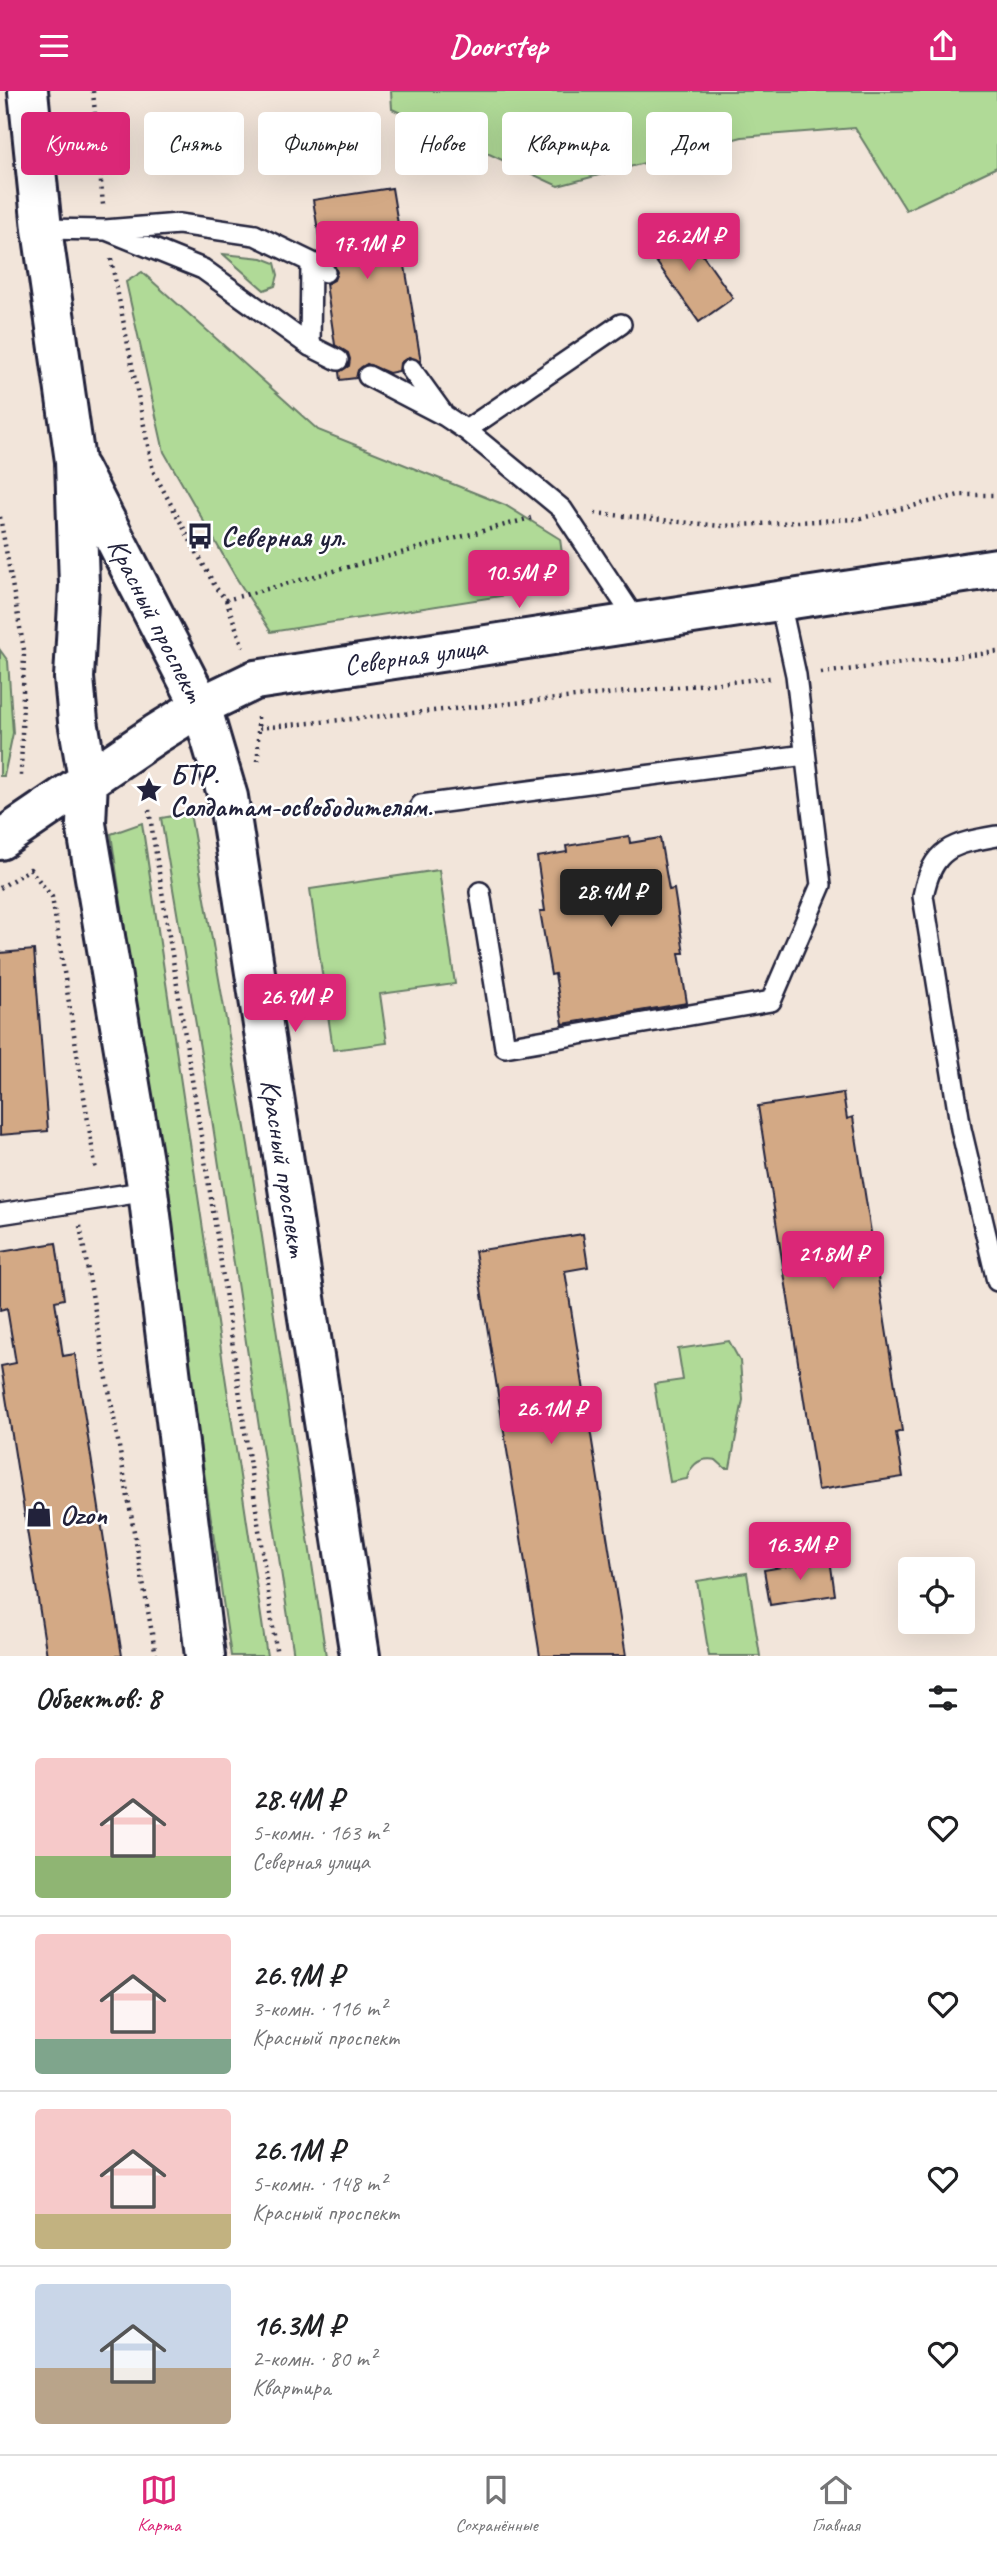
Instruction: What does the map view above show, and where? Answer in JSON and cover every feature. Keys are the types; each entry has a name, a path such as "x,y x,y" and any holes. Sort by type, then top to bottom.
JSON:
{"main road":[{"name":"Красный проспект","path":"28,91 42,229 75,461 79,585 74,678 88,779 86,824 148,1191 205,1656"},
{"name":"Красный проспект","path":"75,461 201,706 228,797 360,1656"},
{"name":"Северная улица","path":"0,840 201,706 255,680 997,568"}],"lane":[{"path":"42,229 105,230 179,224 255,235 318,267 310,346"},
{"path":"105,230 203,269 310,346 338,361"},
{"path":"466,430 621,324"},
{"path":"411,369 445,416"},
{"path":"368,376 445,416 466,430 562,509 637,622"},
{"path":"480,892 505,1047 771,1001 821,885 796,675 780,602"},
{"path":"421,805 805,755"},
{"path":"997,836 973,840 943,851 928,873 923,896 961,1129 997,1281"},
{"path":"0,1214 148,1191"}],"path":[{"path":"93,91 105,230 153,471 216,588"},
{"path":"0,517 24,650 20,776"},
{"path":"259,728 796,675 997,652"},
{"path":"149,810 218,1242 277,1656"},
{"path":"0,888 30,869 52,897 97,1167 80,1224 156,1656"}],"green space":[{"path":"391,91 997,91 997,167 906,210 855,128 732,140 732,112 646,112 646,163 632,166 632,112 502,112 502,160 488,154 488,112 398,112 392,109"},
{"path":"534,175 599,175 558,186"},
{"path":"223,254 262,258 275,263 278,275 275,286 264,290"},
{"path":"142,272 318,430 505,505 560,539 564,568 558,587 271,632 235,576 164,452 126,282"},
{"path":"0,650 8,661 13,733 4,776 0,776"},
{"path":"190,813 248,1145 326,1656 294,1656 211,1113 161,818"},
{"path":"142,823 267,1656 231,1656 111,834"},
{"path":"439,870 455,984 380,994 387,1043 333,1050 310,889"},
{"path":"729,1341 740,1361 743,1400 730,1468 725,1468 716,1460 705,1460 691,1469 687,1479 670,1482 654,1384 683,1380 678,1349"},
{"path":"747,1573 760,1656 709,1656 697,1581"}],"building":[{"path":"392,188 421,362 409,357 400,363 399,371 389,373 367,364 358,370 356,378 340,380 339,372 349,366 350,359 348,353 335,345 326,284 334,280 337,272 333,263 322,255 313,200"},
{"path":"680,223 733,298 699,322 646,247"},
{"path":"629,836 630,843 660,838 669,890 674,889 684,953 679,953 687,1003 563,1024 555,974 551,975 540,911 545,911 537,857 567,852 566,846"},
{"path":"34,950 48,1131 0,1135 0,953"},
{"path":"843,1093 847,1119 853,1117 902,1431 896,1433 903,1477 818,1490 758,1106"},
{"path":"583,1234 588,1267 565,1271 626,1656 540,1656 475,1251"},
{"path":"56,1243 64,1299 55,1301 63,1356 75,1354 122,1656 47,1656 1,1366 16,1363 7,1308 0,1310 0,1252"},
{"path":"830,1559 835,1595 770,1605 764,1570"}],"place":[{"name":"Северная ул.","path":"200,536"},
{"name":"БТР. Солдатам-освободителям.","path":"149,790"},
{"name":"Ozon","path":"39,1514"}]}
